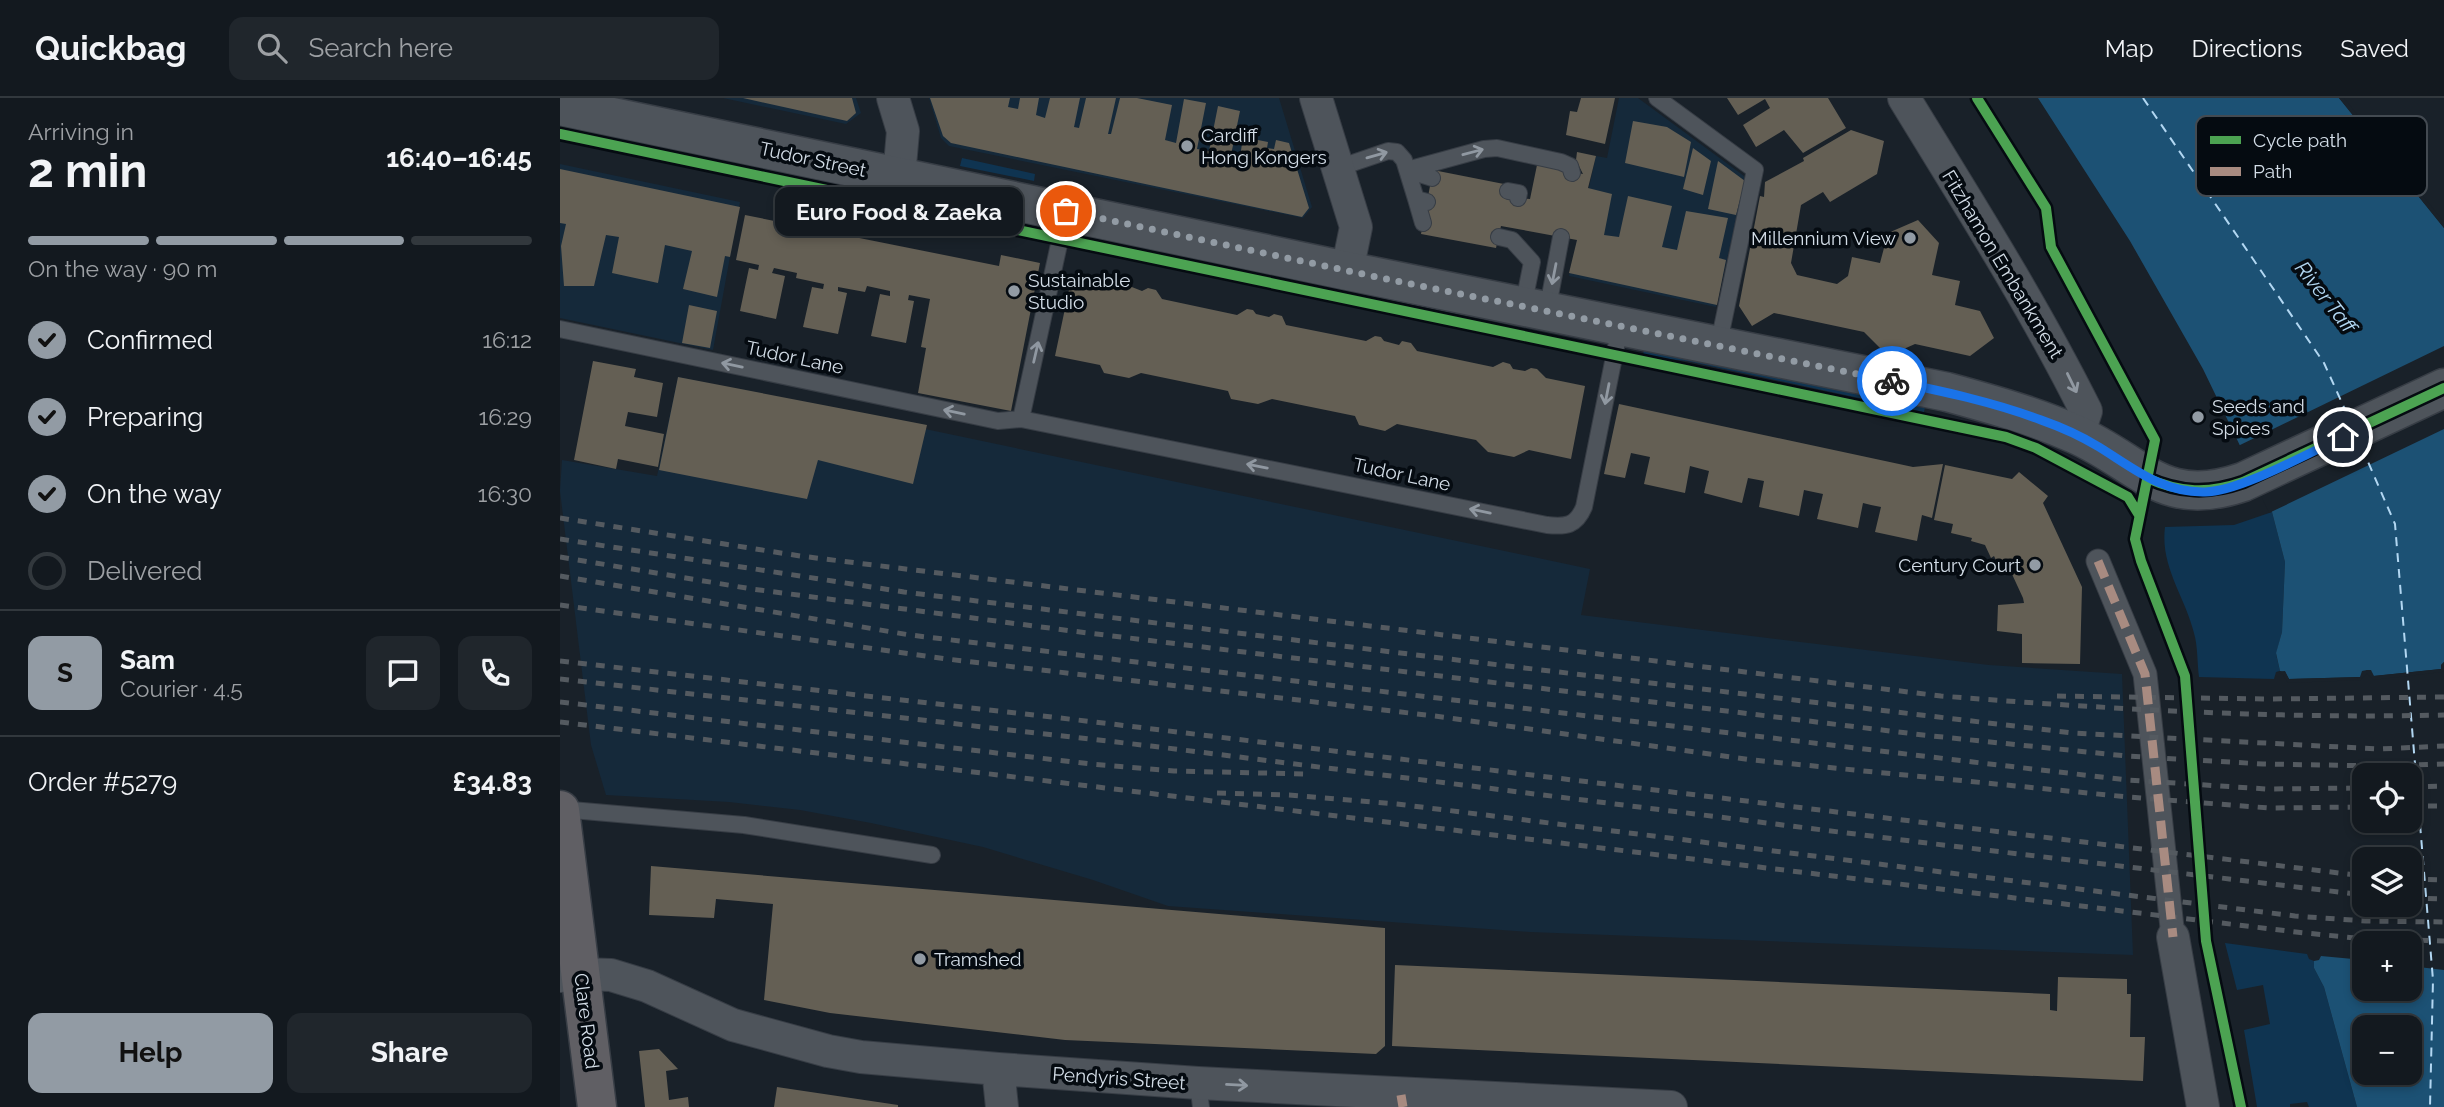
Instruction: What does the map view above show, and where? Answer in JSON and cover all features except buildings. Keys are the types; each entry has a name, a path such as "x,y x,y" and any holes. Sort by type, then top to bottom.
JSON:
{"main road":[{"name":"Clare Road","path":"560,809 570,975 597,1107"}],"street":[{"path":"893,98 903,131 899,177"},
{"path":"1317,98 1356,227 1347,271"},
{"name":"Fitzhamon Embankment","path":"1904,98 2028,301 2086,411 2078,435"},
{"name":"Tudor Street","path":"560,106 1535,310 1947,393 2041,420 2078,435 2164,486 2204,492 2222,490 2243,482 2444,388"},
{"path":"2098,561 2145,674 2173,937 2203,1107"},
{"name":"Pendyris Street","path":"570,975 611,975 647,986 733,1025 828,1051 861,1057 998,1069 1199,1095 1671,1107"},
{"path":"998,1069 1002,1107"}],"lane":[{"path":"1657,98 1755,170 1718,346"},
{"path":"1407,170 1484,149 1497,148 1561,162 1570,166 1572,173"},
{"path":"1338,168 1388,151 1397,152 1404,160 1422,201 1423,223"},
{"path":"1407,170 1432,178"},
{"path":"1021,419 1066,211"},
{"path":"1508,235 1532,262 1535,310"},
{"path":"1535,310 1561,237"},
{"name":"Tudor Lane","path":"560,329 998,421 1021,419 1566,527 1577,522 1584,508 1620,327"},
{"path":"560,809 744,825 932,855"}],"shaded area":[{"path":"723,98 856,98 861,113 846,124"},
{"path":"929,98 1279,98 1312,207 1303,218 949,146 941,138"},
{"path":"1619,98 1638,98 1744,176 1716,307 1569,276 1596,156 1607,158"},
{"path":"962,158 1035,174 1034,181 960,166"},
{"path":"560,164 740,202 713,350 560,318"},
{"path":"1644,349 1925,407 1924,412 1687,361 1643,356"},
{"path":"678,377 1590,569 1581,615 1989,665 2122,674 2133,955 1530,932 1168,906 983,847 871,823 800,810 729,802 606,795 591,745 560,491 562,460 657,476"},
{"path":"2272,512 2285,562 2282,632 2276,654 2280,671 2276,672 2274,679 2199,677 2194,633 2166,555 2165,527 2234,525"},
{"path":"2225,943 2307,954 2309,959 2314,961 2314,968 2324,987 2357,1107 2309,1107 2307,1102 2290,1104 2290,1107 2257,1107 2244,1030 2270,1024 2263,985 2237,990"}],"water":[{"name":"River Taff","path":"2038,98 2339,98 2354,116 2196,116 2196,196 2418,196 2444,228 2444,662 2441,669 2373,676 2367,670 2361,677 2289,679 2285,672 2280,671 2276,653 2282,632 2285,562 2272,512 2203,369 2130,241"},
{"path":"2321,956 2352,959 2352,1001 2422,1001 2422,967 2444,970 2444,1107 2357,1107 2324,987 2314,968 2314,961"}],"pier":[{"path":"2339,98 2344,98 2359,116 2354,116"},
{"path":"2418,196 2423,196 2444,222 2444,228"},
{"path":"2444,346 2444,429 2269,513 2238,446"},
{"path":"2444,662 2442,672 2373,680 2367,673 2361,680 2288,683 2283,675 2277,672 2285,671 2289,679 2360,677 2362,671 2367,670 2371,670 2374,676 2441,669"}],"ferry route":[{"path":"2143,98 2196,176"},
{"path":"2210,196 2324,363 2347,414"},
{"path":"2362,448 2395,524 2433,980 2430,1107"}],"railway":[{"path":"560,518 800,556 1941,696 2192,712 2318,716 2444,715"},
{"path":"560,539 904,592 2073,733 2379,749 2444,746"},
{"path":"560,557 752,589 1072,631 1923,735 2126,756 2263,764 2444,764"},
{"path":"560,576 910,635 1973,762 2127,780 2267,789 2352,788"},
{"path":"560,605 947,659 1435,716 1753,760 2128,797 2269,808 2352,807"},
{"path":"560,661 1095,722 2352,875"},
{"path":"560,679 1151,746 2352,894"},
{"path":"2057,696 2271,699 2444,697"},
{"path":"560,702 1091,764 1174,771 1307,774"},
{"path":"560,722 2296,932 2355,938 2444,941"},
{"path":"2422,787 2444,786"},
{"path":"1217,793 1289,795 1397,804 2295,916 2366,921 2444,922"},
{"path":"2422,806 2444,806"},
{"path":"2422,879 2444,880"},
{"path":"2422,898 2444,899"}],"marked path":[{"path":"2098,561 2145,674 2173,937"},
{"path":"1401,1095 1403,1107"}],"cycle path":[{"path":"1977,98 2046,208 2051,247 2155,440 2135,539 2185,676 2206,941 2241,1107"},
{"path":"560,134 2006,437 2036,448 2128,497 2139,515"},
{"path":"2147,478 2183,489 2206,490 2230,486 2444,388"}],"way so far":[{"path":"1066,211 1892,381"}],"place":[{"name":"Cardiff Hong Kongers","path":"1187,146"},
{"name":"Euro Food & Zaeka","path":"1066,211"},
{"name":"Millennium View","path":"1910,238"},
{"name":"Sustainable Studio","path":"1014,291"},
{"name":"Seeds and Spices","path":"2198,417"},
{"name":"Century Court","path":"2035,565"},
{"name":"Tramshed","path":"920,959"}],"route":[{"path":"1892,381 1994,404 2041,420 2078,435 2147,478 2164,486 2185,490 2222,490 2343,437"}]}
